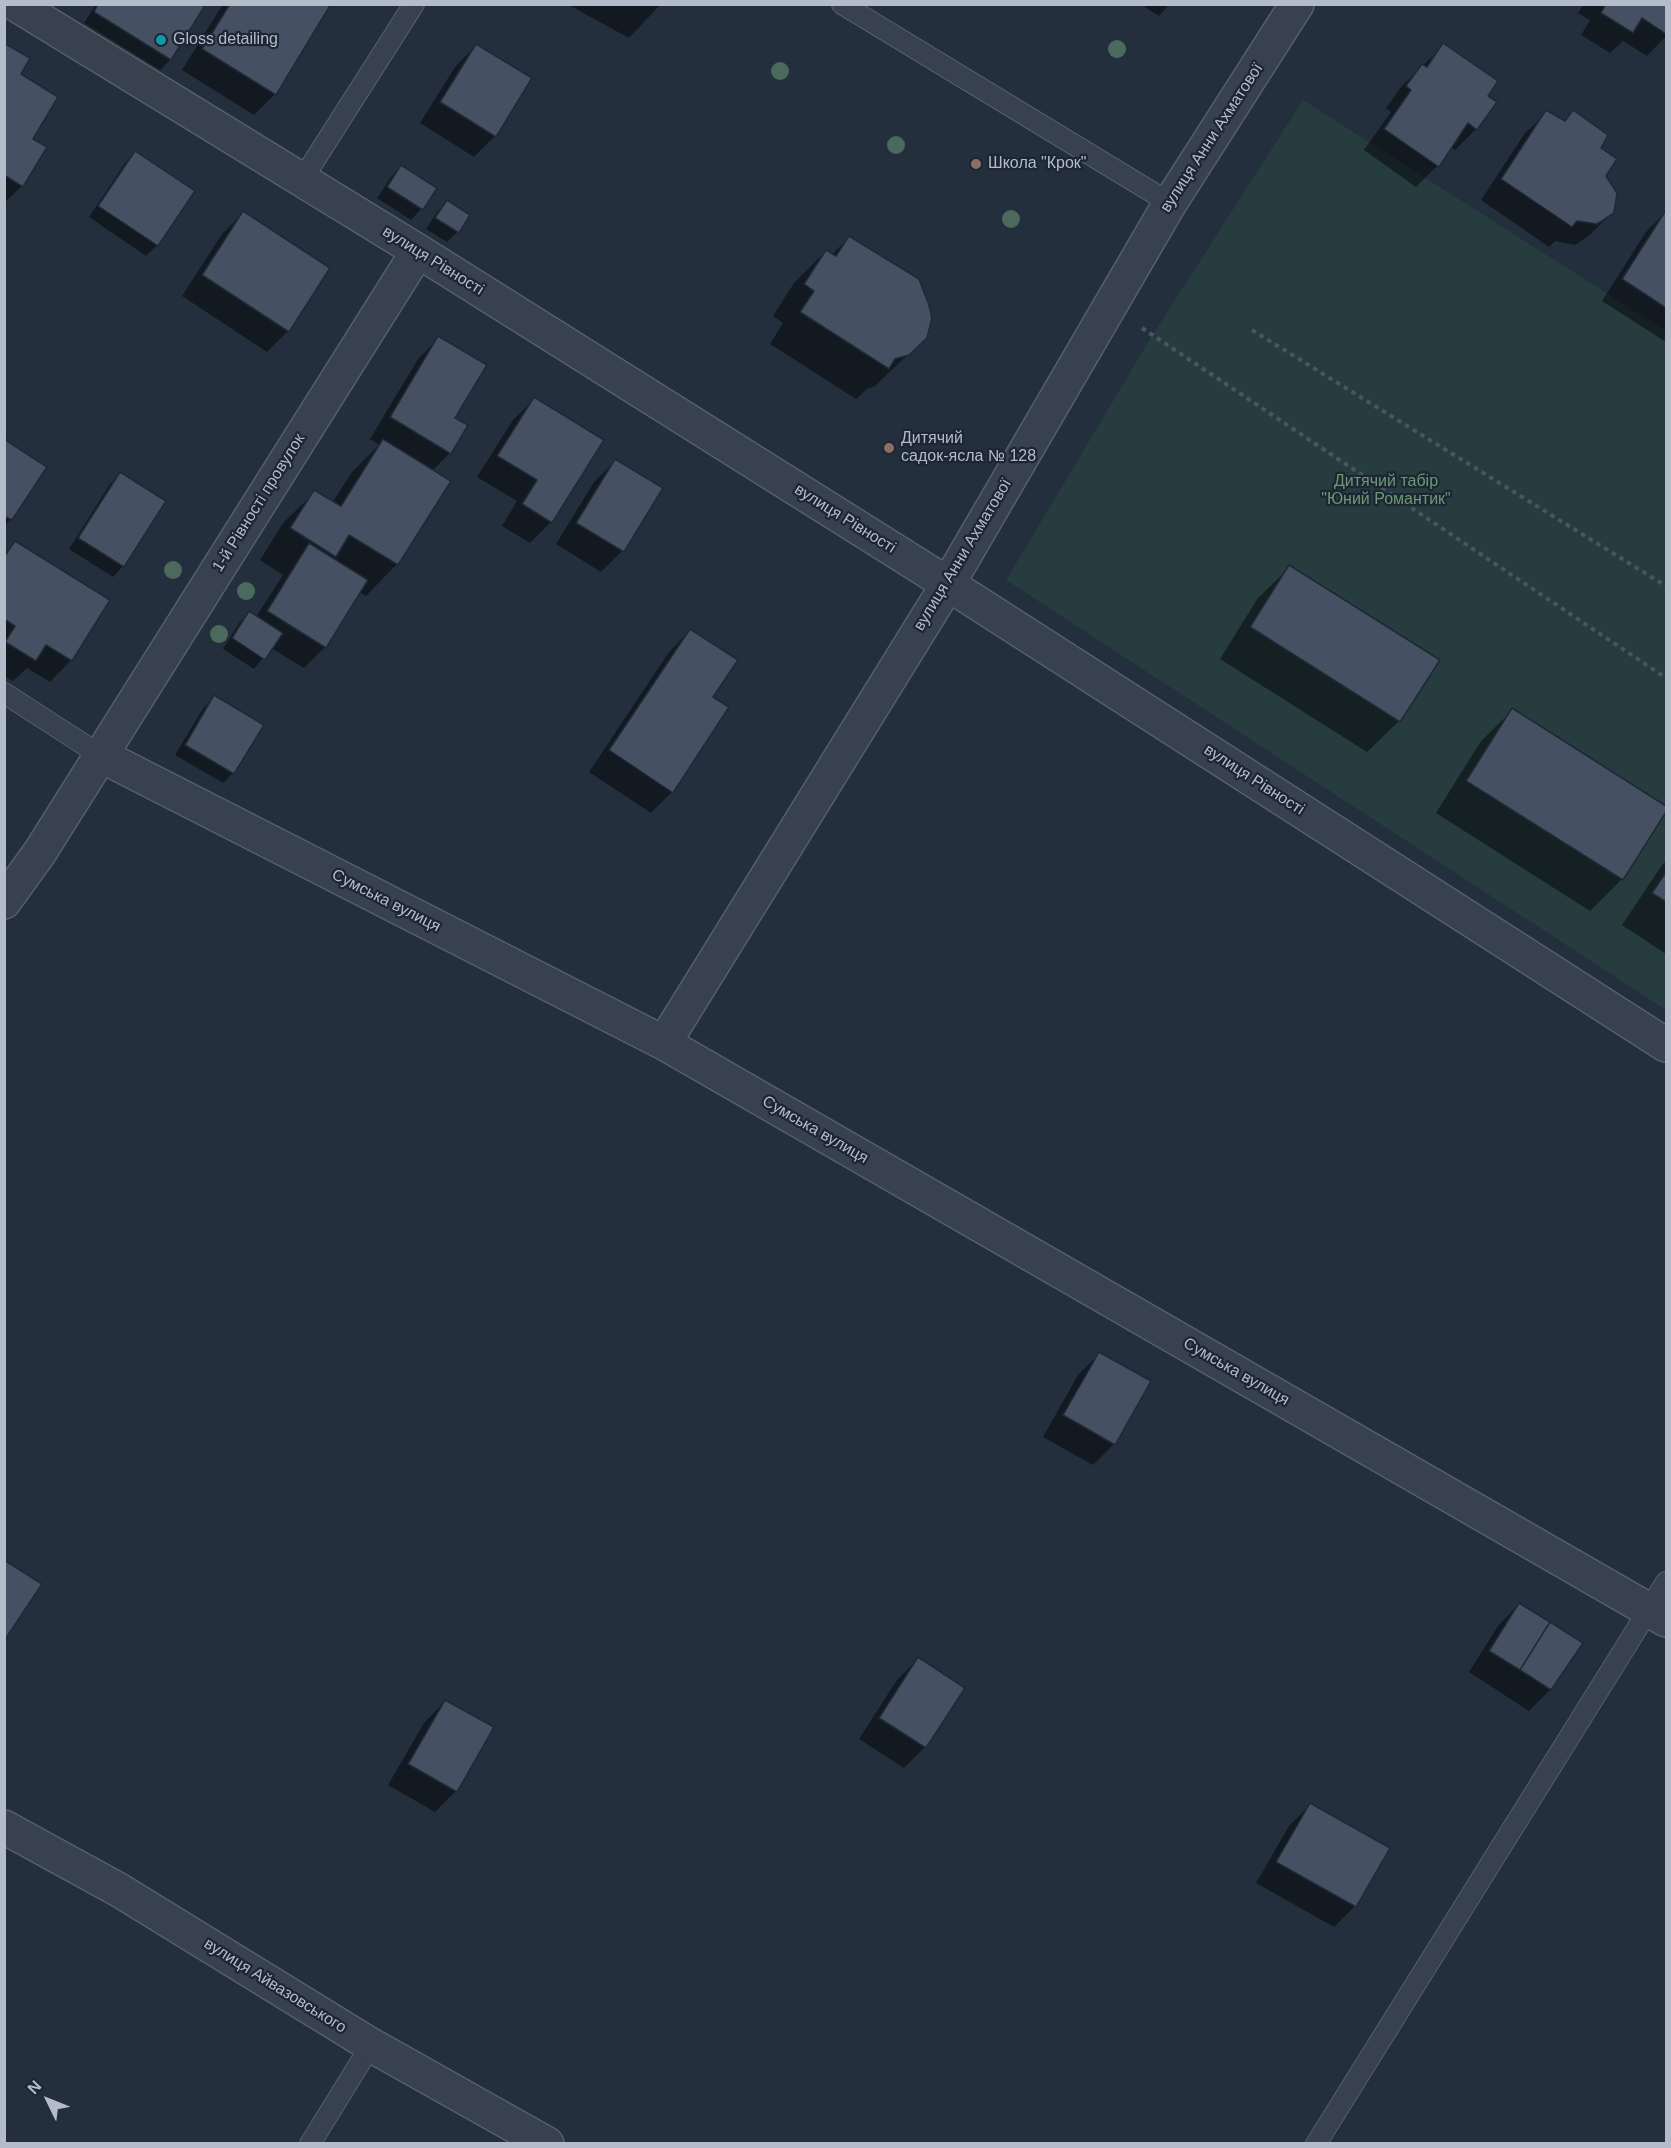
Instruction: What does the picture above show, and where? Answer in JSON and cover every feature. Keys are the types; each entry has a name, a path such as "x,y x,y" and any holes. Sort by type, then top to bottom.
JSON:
{"street":[{"name":"вулиця Рівності","path":"15,4 418,251 948,584 1666,1045"},
{"name":"вулиця Анни Ахматової","path":"664,1043 948,584 1170,203 1297,4"},
{"name":"1-й Рівності провулок","path":"100,755 418,251"},
{"path":"4,902 40,852 100,755"},
{"name":"Сумська вулиця","path":"100,755 664,1043 1658,1615"},
{"name":"вулиця Айвазовського","path":"4,1827 119,1890 371,2045 547,2144"}],"lane":[{"path":"302,180 414,4"},
{"path":"842,4 1170,203"},
{"path":"4,693 100,755"},
{"path":"1316,2144 1658,1615 1666,1582"},
{"path":"310,2144 371,2045"}],"path":[{"path":"1110,304 1152,336 1666,678"},
{"path":"1252,330 1666,586"}],"green space":[{"name":"Дитячий табір \"Юний Романтик\"","path":"1303,100 1666,331 1666,1010 1006,580 1152,336"}],"building":[{"name":"Gloss detailing","path":"98,4 200,4 204,7 171,60 94,12"},
{"path":"230,4 331,4 276,95 202,49"},
{"path":"1606,4 1666,4 1666,34 1642,18 1633,33 1601,13"},
{"path":"4,43 30,58 21,74 58,97 33,139 47,147 23,187 4,175"},
{"path":"1443,43 1498,81 1488,96 1497,102 1477,130 1468,123 1439,167 1384,129 1411,90 1406,86 1422,64 1427,67"},
{"path":"476,44 532,78 496,137 440,102"},
{"path":"1546,110 1565,121 1573,110 1608,135 1601,148 1617,159 1606,176 1617,193 1614,213 1597,224 1577,221 1572,227 1501,179"},
{"path":"135,151 195,191 158,246 98,206"},
{"path":"401,165 437,188 423,210 387,187"},
{"path":"447,200 470,215 459,233 435,218"},
{"path":"1666,210 1666,308 1622,279"},
{"path":"243,211 330,268 289,332 202,275"},
{"path":"849,236 919,279 929,305 932,318 927,338 909,355 895,359 889,369 800,312 814,291 804,284 826,250 836,256"},
{"path":"438,336 487,365 455,418 468,425 451,454 390,417"},
{"path":"534,397 604,440 552,523 522,504 537,480 497,456"},
{"path":"4,439 47,467 12,520 4,516"},
{"path":"383,439 451,481 398,565 349,535 336,557 290,528 314,490 341,506"},
{"path":"615,459 663,488 624,552 576,523"},
{"path":"120,472 166,501 124,567 78,538"},
{"path":"15,541 110,600 72,661 46,645 36,661 5,642 15,626 4,619 4,557"},
{"path":"309,543 368,580 326,648 267,611"},
{"path":"1289,565 1440,660 1400,722 1250,627"},
{"path":"249,611 283,633 265,660 232,638"},
{"path":"690,629 738,660 713,697 729,707 673,793 609,750"},
{"path":"214,695 264,725 234,774 185,745"},
{"path":"1512,708 1666,806 1666,812 1623,880 1466,781"},
{"path":"1666,872 1666,902 1652,893"},
{"path":"1099,1352 1151,1381 1115,1445 1063,1415"},
{"path":"4,1560 42,1584 4,1641"},
{"path":"1519,1603 1550,1622 1520,1670 1489,1651"},
{"path":"1550,1622 1583,1643 1551,1690 1520,1670"},
{"path":"918,1657 965,1688 926,1748 879,1718"},
{"path":"445,1700 494,1727 457,1792 408,1764"},
{"path":"1310,1803 1390,1848 1356,1907 1276,1862"}],"place":[{"name":"Gloss detailing","path":"161,40"},
{"name":"Школа \"Крок\"","path":"976,164"},
{"name":"Дитячий садок-ясла № 128","path":"889,448"}]}
